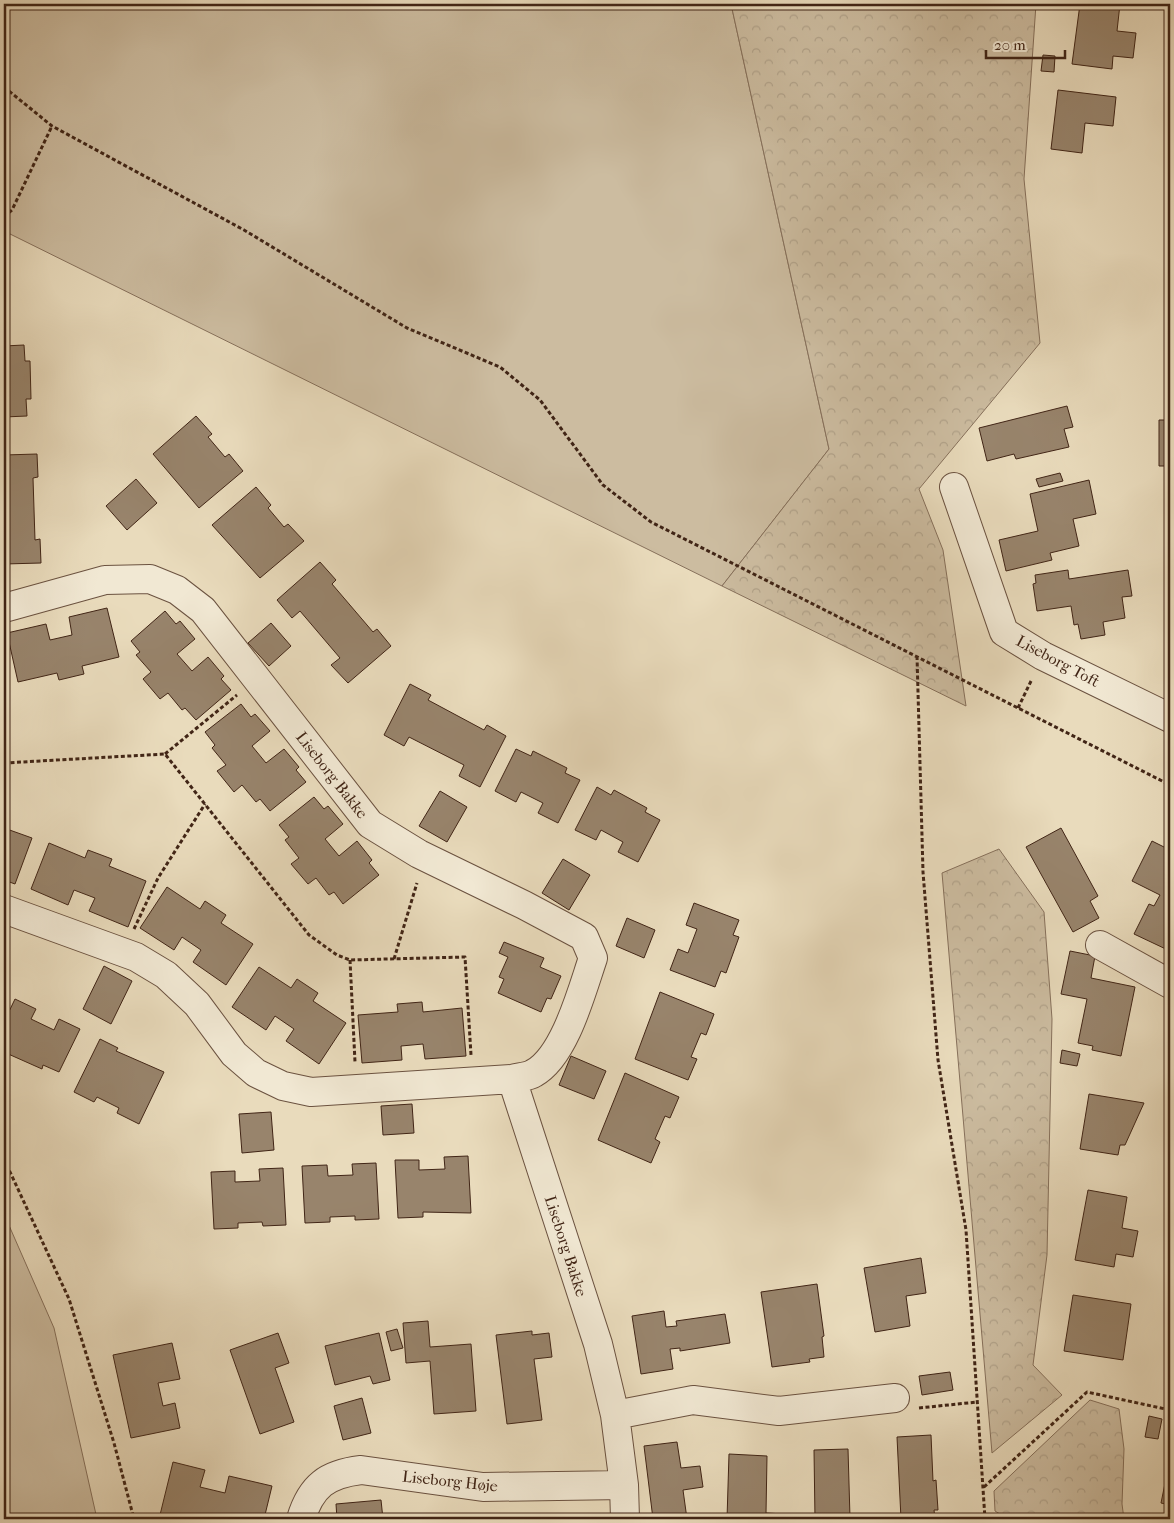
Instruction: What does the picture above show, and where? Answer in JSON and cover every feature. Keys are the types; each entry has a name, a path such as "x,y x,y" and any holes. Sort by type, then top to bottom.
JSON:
{"street":[{"name":"Liseborg Toft","path":"954,487 1004,632 1043,656 1170,718"},
{"name":"Liseborg Bakke","path":"4,608 105,580 150,579 177,590 203,610 370,824 426,856 584,938 594,958 573,1018 556,1052 534,1073 512,1079 311,1092 283,1086 256,1073 234,1054 197,1004 166,975 136,957 4,909"},
{"path":"1100,945 1170,984"},
{"name":"Liseborg Bakke","path":"512,1079 598,1344 615,1415 624,1485 626,1519"},
{"path":"615,1415 693,1400 779,1411 895,1398"},
{"name":"Liseborg Høje","path":"302,1519 308,1498 322,1482 340,1472 361,1470 483,1487 624,1485"}],"path":[{"path":"4,87 52,126 244,230 407,328 500,367 540,400 603,485 651,522 1170,785"},
{"path":"4,217 12,210 52,126"},
{"path":"917,656 924,872 938,1060 966,1230 986,1519"},
{"path":"4,763 165,754 257,679"},
{"path":"165,754 309,935 337,955 350,960 465,957 473,1081"},
{"path":"123,952 158,878 205,804"},
{"path":"394,959 426,856"},
{"path":"350,960 356,1089"},
{"path":"4,1159 69,1299 114,1443 134,1519"},
{"path":"983,1488 1087,1392 1170,1410"},
{"path":"895,1398 902,1410 977,1402"}],"green space":[{"path":"4,4 731,4 829,449 722,586 4,231"},
{"path":"731,4 1036,4 1024,179 1040,343 919,489 943,550 966,706 722,586 829,449"},
{"path":"999,849 1044,912 1052,1019 1047,1255 1033,1365 1062,1395 992,1453 942,873"},
{"path":"4,1214 54,1328 97,1519 4,1519"},
{"path":"1090,1400 1119,1409 1124,1449 1122,1504 1124,1519 1008,1519 995,1511 994,1491"}],"building":[{"path":"1080,4 1120,4 1117,31 1136,33 1133,58 1113,56 1112,69 1072,64"},
{"path":"1043,55 1055,56 1054,72 1041,71"},
{"path":"1058,90 1116,97 1113,126 1085,123 1082,153 1051,149"},
{"path":"24,345 25,361 30,361 31,399 26,399 27,416 4,417 4,346"},
{"path":"1067,406 1073,427 1064,429 1069,447 1016,459 1014,454 987,461 979,428"},
{"path":"196,416 212,434 208,437 225,457 229,454 243,471 199,508 153,454"},
{"path":"1159,420 1170,420 1170,466 1159,466"},
{"path":"37,454 38,477 33,478 35,540 40,539 41,563 4,564 4,455"},
{"path":"1060,473 1063,481 1039,487 1036,479"},
{"path":"136,479 157,503 127,530 106,506"},
{"path":"1089,480 1096,514 1073,519 1079,546 1050,553 1052,560 1006,571 999,540 1038,531 1030,494"},
{"path":"256,487 271,505 268,508 284,527 288,524 304,541 260,578 212,525"},
{"path":"320,562 336,580 332,584 373,632 377,629 391,646 348,683 331,665 340,658 300,611 292,618 277,600"},
{"path":"1068,570 1069,579 1128,570 1132,596 1122,597 1125,618 1103,622 1105,635 1081,639 1078,624 1074,625 1071,606 1037,611 1033,584 1036,583 1035,575"},
{"path":"107,608 119,657 82,666 84,674 59,680 57,673 18,682 7,633 46,624 50,640 72,635 69,617"},
{"path":"165,611 176,624 180,621 195,639 177,654 192,671 208,657 224,676 221,679 231,690 196,720 185,708 182,710 168,693 160,699 143,679 151,672 136,655 140,652 131,641"},
{"path":"271,623 291,646 269,666 248,643"},
{"path":"410,684 431,695 428,700 484,730 487,725 506,736 480,787 459,776 464,765 409,737 404,746 384,735"},
{"path":"241,704 251,717 255,714 270,731 252,746 266,763 284,749 299,767 296,770 306,782 270,811 260,799 256,802 242,785 234,792 217,771 226,765 212,748 215,745 205,732"},
{"path":"516,749 531,756 533,751 567,768 565,773 580,780 558,823 538,813 543,803 521,792 516,802 495,791"},
{"path":"597,787 611,795 614,790 647,808 645,812 660,820 638,862 618,852 623,842 601,830 596,840 575,830"},
{"path":"440,791 467,807 447,842 419,826"},
{"path":"314,797 324,809 328,806 343,824 325,839 339,856 357,841 372,860 369,863 379,875 343,904 334,892 329,895 316,878 308,884 291,864 299,858 285,840 289,837 279,825"},
{"path":"4,828 32,838 15,884 4,880"},
{"path":"1061,828 1098,896 1090,901 1099,918 1073,932 1026,847"},
{"path":"1152,841 1170,850 1170,951 1134,934 1149,904 1154,906 1160,895 1132,881"},
{"path":"49,843 85,858 88,850 112,859 109,866 146,881 128,927 89,911 95,898 74,890 68,905 31,889"},
{"path":"563,859 590,875 569,910 542,893"},
{"path":"167,887 200,909 205,901 226,915 221,923 253,944 226,985 193,962 201,950 182,937 174,950 140,928"},
{"path":"694,903 739,920 733,935 739,937 726,973 721,971 715,987 670,970 678,949 688,953 697,929 686,925"},
{"path":"627,918 655,930 644,958 616,946"},
{"path":"504,942 544,958 540,967 561,976 551,999 547,998 541,1012 498,993 504,979 499,977 508,957 499,953"},
{"path":"1070,951 1095,956 1091,978 1135,987 1121,1056 1092,1050 1093,1046 1078,1043 1087,999 1061,994"},
{"path":"104,966 132,981 111,1024 83,1009"},
{"path":"259,967 291,988 297,979 318,993 313,1001 346,1023 319,1064 286,1041 294,1029 275,1016 266,1030 232,1007"},
{"path":"660,992 714,1014 706,1035 701,1033 691,1057 697,1059 688,1080 635,1059"},
{"path":"15,999 36,1009 31,1019 54,1030 59,1019 80,1029 59,1072 43,1065 42,1069 6,1053 8,1049 4,1047 4,1022"},
{"path":"422,1002 423,1012 462,1008 466,1056 425,1059 423,1044 401,1046 402,1060 362,1063 358,1015 398,1012 397,1004"},
{"path":"100,1039 118,1048 116,1051 164,1072 139,1124 117,1113 119,1108 97,1097 94,1102 74,1092"},
{"path":"1062,1050 1080,1054 1077,1066 1060,1063"},
{"path":"571,1056 606,1071 594,1099 559,1085"},
{"path":"625,1073 679,1097 670,1118 665,1116 655,1139 660,1142 651,1163 598,1140"},
{"path":"1089,1094 1144,1103 1125,1145 1120,1145 1118,1155 1080,1149"},
{"path":"412,1104 414,1133 383,1135 381,1106"},
{"path":"271,1112 274,1150 242,1153 239,1114"},
{"path":"468,1156 471,1213 423,1212 423,1217 398,1218 395,1160 419,1160 419,1170 445,1169 444,1157"},
{"path":"376,1163 379,1219 355,1220 355,1216 330,1217 330,1222 305,1223 302,1166 327,1165 328,1176 353,1175 352,1164"},
{"path":"283,1168 286,1225 263,1226 262,1222 238,1223 238,1228 214,1229 211,1172 235,1171 235,1182 260,1181 259,1169"},
{"path":"1088,1190 1127,1197 1122,1228 1138,1231 1133,1257 1116,1254 1114,1267 1075,1260"},
{"path":"921,1258 926,1293 906,1296 910,1326 875,1332 864,1268"},
{"path":"817,1284 824,1336 822,1337 824,1357 809,1359 810,1362 772,1367 761,1292"},
{"path":"1073,1295 1131,1304 1123,1360 1064,1351"},
{"path":"664,1311 666,1327 677,1326 676,1321 725,1314 730,1343 680,1351 680,1348 670,1349 673,1369 641,1374 632,1316"},
{"path":"428,1321 430,1347 471,1344 476,1411 434,1414 430,1361 406,1363 403,1323"},
{"path":"397,1329 403,1348 391,1351 386,1332"},
{"path":"532,1331 532,1335 549,1333 552,1357 534,1359 542,1420 507,1424 496,1335"},
{"path":"278,1333 289,1363 275,1368 294,1422 260,1434 230,1350"},
{"path":"379,1333 390,1380 373,1384 370,1376 335,1385 325,1346"},
{"path":"172,1343 180,1379 158,1383 163,1406 175,1403 180,1428 131,1438 113,1355"},
{"path":"950,1372 953,1390 922,1395 919,1376"},
{"path":"362,1398 371,1433 343,1440 334,1406"},
{"path":"1149,1416 1162,1419 1158,1439 1145,1437"},
{"path":"931,1435 933,1481 936,1480 938,1510 934,1510 935,1519 901,1519 897,1437"},
{"path":"677,1442 681,1468 700,1466 703,1487 683,1490 687,1519 653,1519 644,1446"},
{"path":"848,1449 850,1518 874,1519 815,1519 814,1450"},
{"path":"729,1454 767,1456 766,1513 785,1514 785,1519 727,1519"},
{"path":"1170,1459 1170,1505 1161,1503"},
{"path":"173,1462 205,1470 200,1487 225,1493 229,1476 272,1486 264,1519 210,1519 193,1515 192,1519 159,1519"},
{"path":"381,1500 383,1519 337,1519 336,1504"}]}
